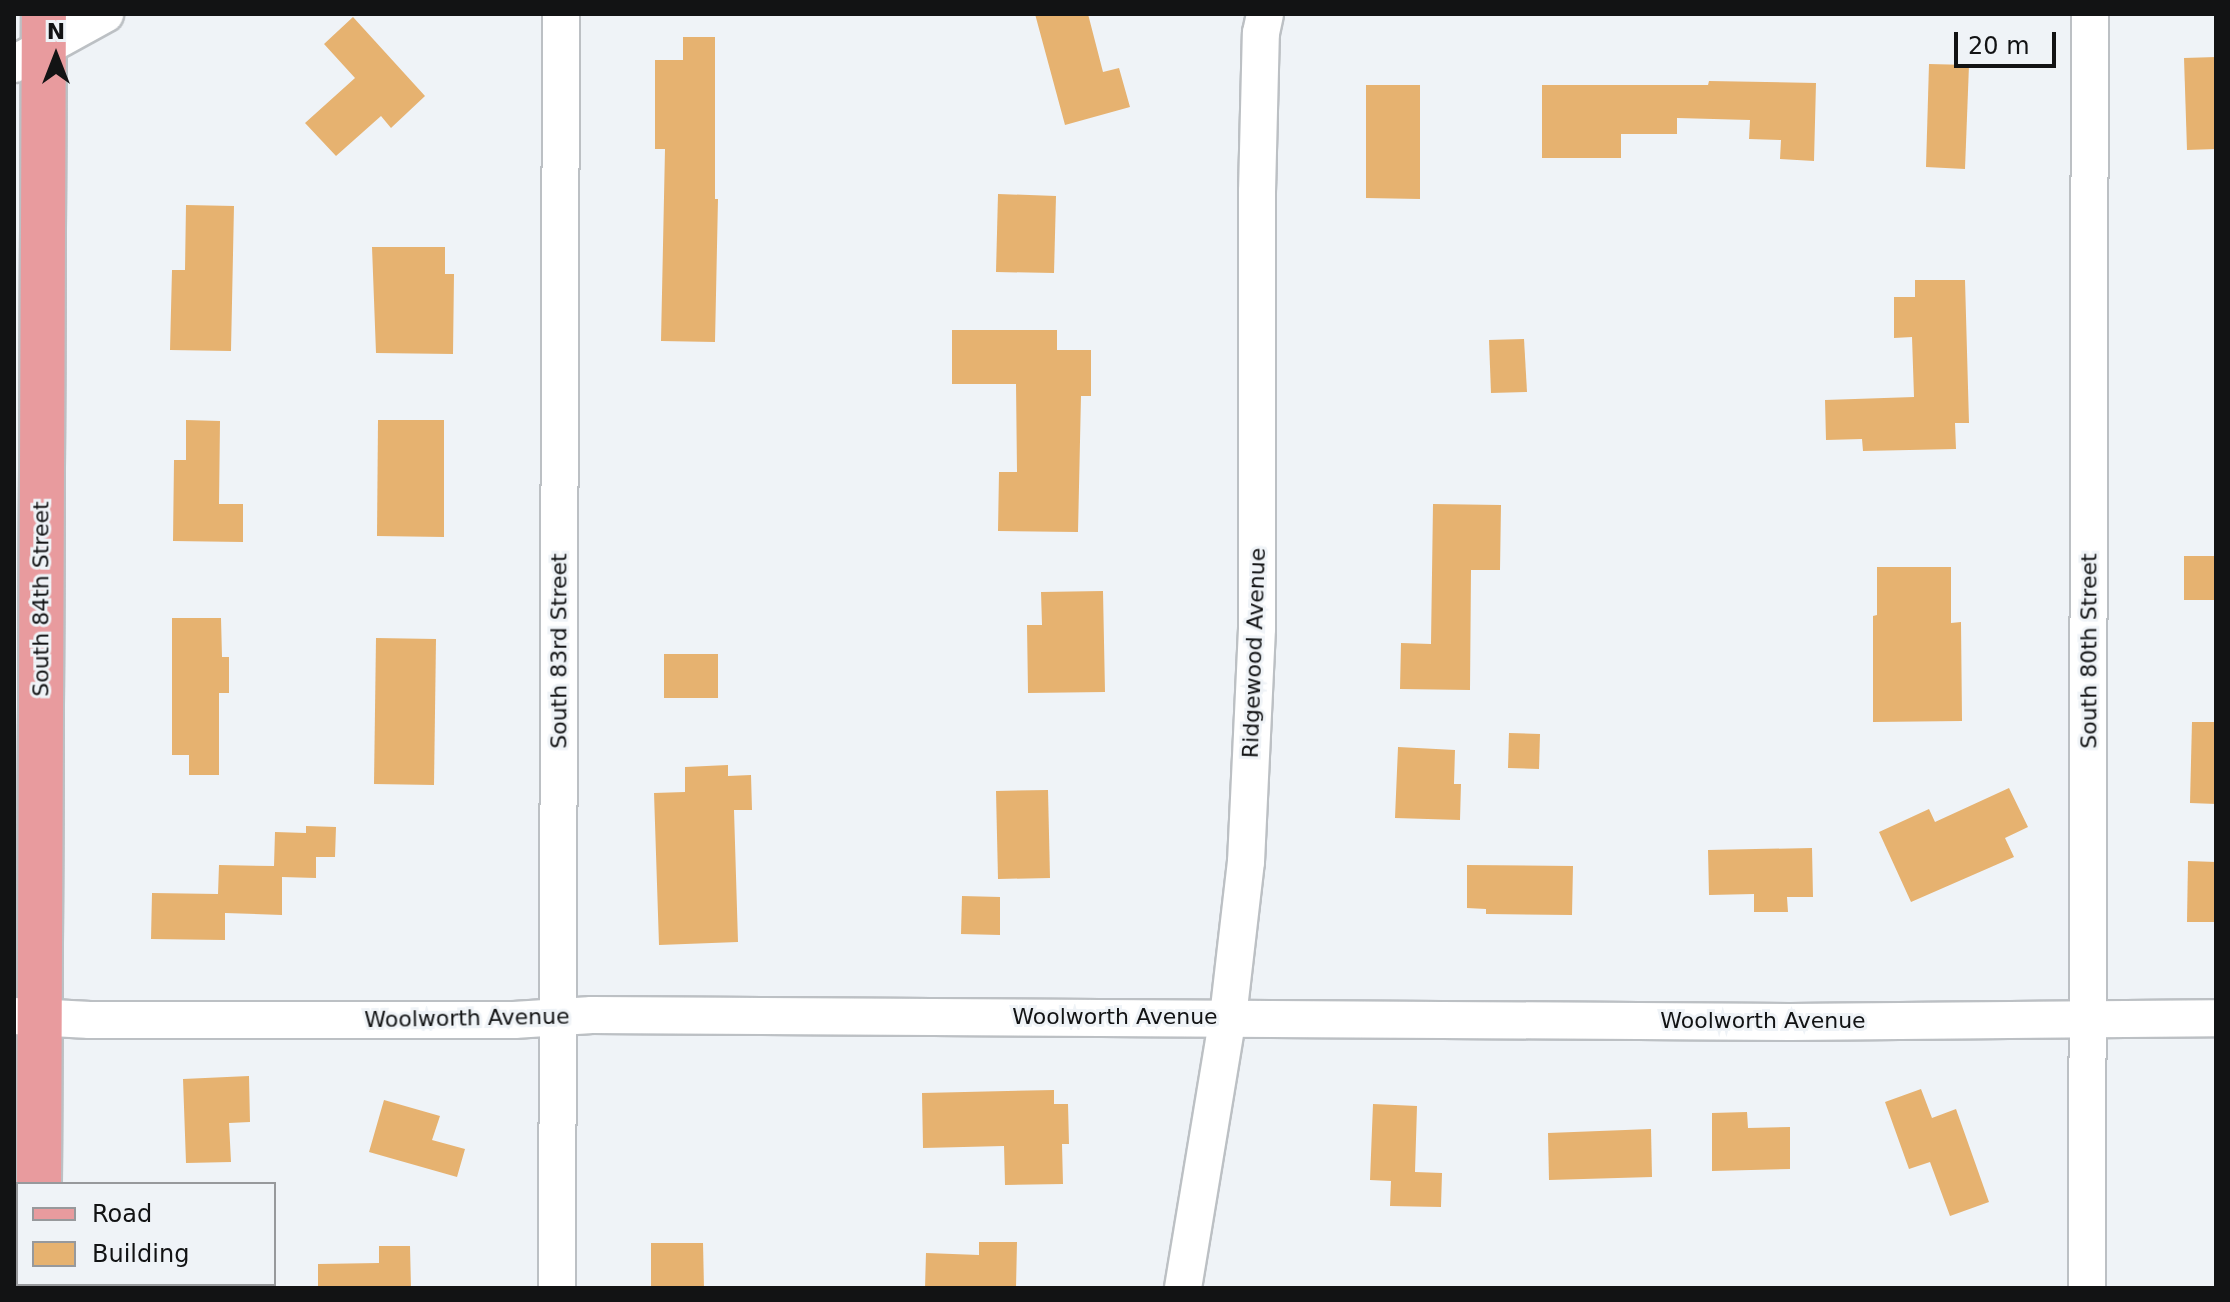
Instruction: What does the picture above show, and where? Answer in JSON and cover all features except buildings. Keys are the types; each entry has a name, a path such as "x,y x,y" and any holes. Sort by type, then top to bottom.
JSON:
{"main road":[{"name":"South 84th Street","path":"34,42 27,1016 39,1182"}],"street":[{"path":"34,42 105,14"},
{"name":"South 83rd Street","path":"557,1288 561,14"},
{"name":"Ridgewood Avenue","path":"1183,1288 1228,1017 1246,862 1257,628 1257,192 1261,33 1265,14"},
{"name":"South 80th Street","path":"2087,1288 2090,14"},
{"name":"Woolworth Avenue","path":"27,1016 184,1020 1228,1017 1790,1022 2216,1018"}]}
